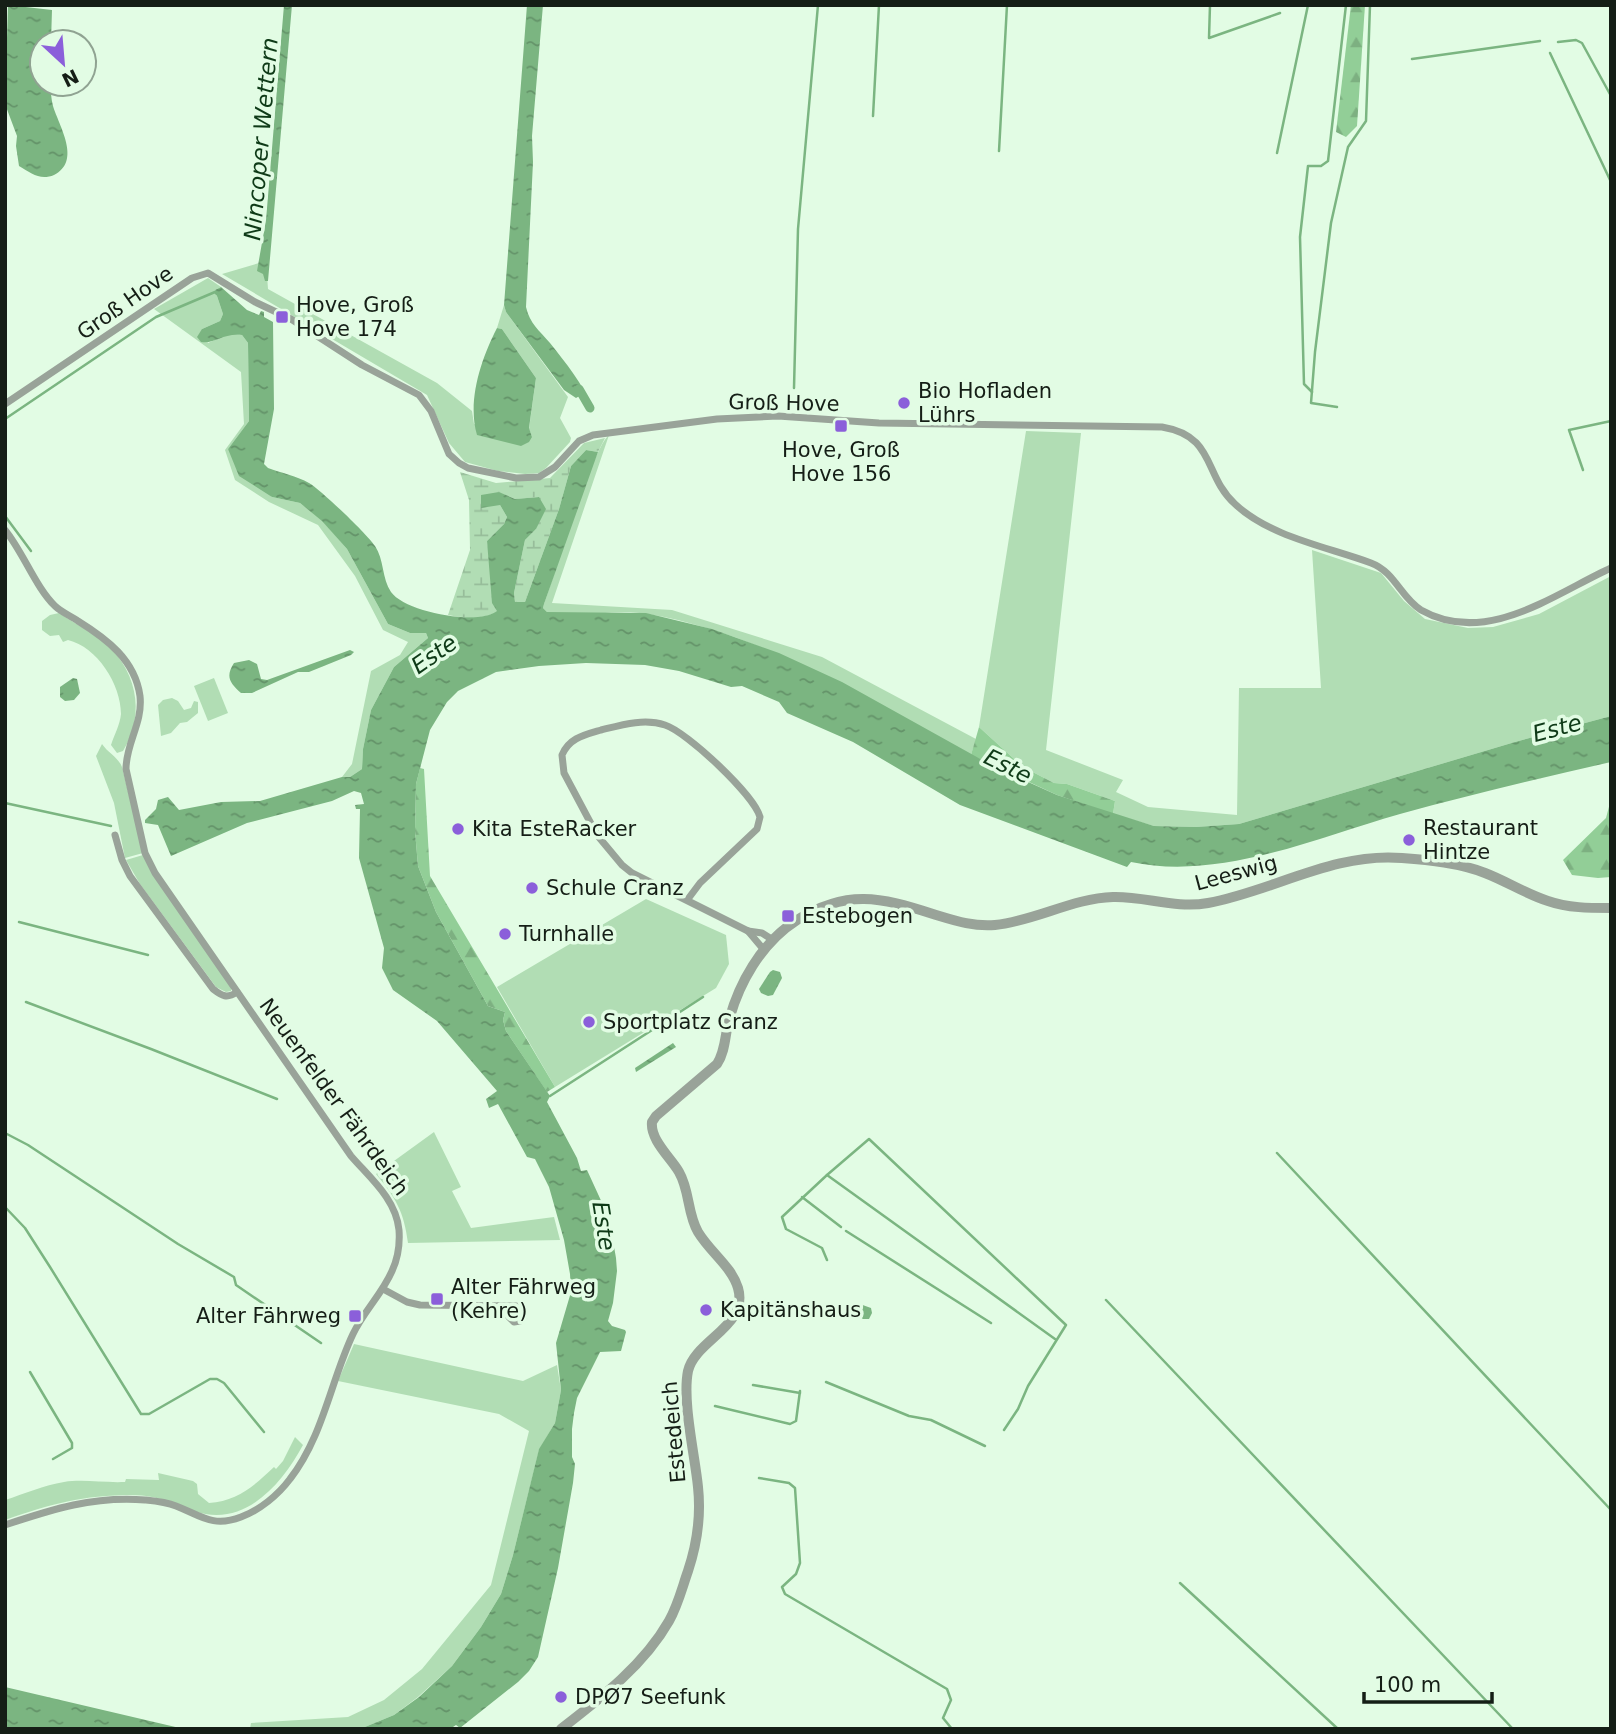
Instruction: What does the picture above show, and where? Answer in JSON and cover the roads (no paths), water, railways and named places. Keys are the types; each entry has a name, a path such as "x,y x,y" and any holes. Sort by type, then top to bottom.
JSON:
{"street":[{"name":"Groß Hove","path":"5,404 192,278 208,273 245,296 291,319 362,365 419,395 431,411 452,457 463,466 481,472 535,478 551,471 575,445 593,435 718,419 786,416 879,423 1162,427 1182,433 1199,445 1224,492 1242,510 1300,540 1380,567 1391,576 1410,601 1423,611 1438,617 1469,622 1517,614 1541,605 1611,568"},
{"name":"Neuenfelder Fährdeich","path":"5,530 16,542 56,607 104,637 120,653 133,672 140,693 141,712 126,759 126,769 145,853 155,873 351,1156 388,1198 397,1216 399,1249 393,1270 383,1289 361,1317 352,1336 303,1460 282,1489 258,1508 242,1517 217,1522 158,1502 94,1501 63,1506 5,1525"},
{"path":"688,900 699,883 757,829 760,817 752,801 689,738 664,725 640,722 583,735 570,742 562,755 564,773 602,844 632,873 748,932 764,950"},
{"name":"Neuenfelder Fährdeich","path":"116,835 122,860 130,876 213,989 222,996 231,996 237,992"},
{"name":"Leeswig","path":"868,898 891,900 960,922 993,925 1031,918 1101,898 1129,898 1172,905 1209,903 1325,867 1377,857 1402,858 1471,869 1548,901 1576,907 1611,908"},
{"name":"Estedeich","path":"561,1729 616,1685 659,1636 676,1607 693,1555 698,1526 698,1491 688,1414 688,1372 695,1357 733,1317 739,1294 734,1278 697,1230 681,1175 654,1136 651,1127 656,1116 721,1059 739,989 773,940 795,922 813,912 836,903 868,898"},
{"path":"748,932 762,933 773,940"},
{"path":"383,1289 407,1302 420,1305 498,1306"}],"water":[{"path":"8,5 52,10 51,28 28,28 28,98 52,98 68,152 62,169 54,175 44,177 19,166 17,136 5,104"},
{"path":"284,5 292,5 268,281 265,281 263,274 257,271 266,220"},
{"path":"527,5 543,5 532,136 526,307 532,322 579,382 592,408 583,394 576,398 564,390 506,312 504,305"},
{"name":"Este","path":"221,287 247,310 259,315 261,311 264,312 264,317 273,322 274,409 264,464 268,468 309,483 333,503 375,546 391,592 411,606 459,617 488,615 497,611 492,603 487,541 504,524 507,517 500,505 481,508 481,495 499,492 515,499 539,497 546,509 536,529 525,540 514,593 515,602 525,602 559,509 571,466 586,450 598,452 544,604 543,608 547,612 646,613 712,629 779,653 842,682 993,766 1057,795 1154,826 1239,824 1611,716 1611,762 1426,807 1267,854 1198,866 1131,862 1127,867 960,805 853,742 787,713 779,702 742,686 731,687 679,671 645,665 586,663 496,672 458,691 447,702 430,730 416,784 415,831 418,866 436,912 488,1006 505,1012 503,1020 506,1031 550,1096 547,1102 577,1158 581,1171 587,1170 609,1218 617,1271 608,1321 612,1326 626,1332 621,1351 600,1352 577,1398 572,1429 572,1457 575,1464 573,1483 538,1657 529,1671 460,1728 456,1725 450,1729 360,1729 394,1715 419,1697 452,1666 501,1594 539,1449 555,1423 561,1390 556,1343 571,1292 570,1274 564,1240 549,1187 535,1159 527,1157 498,1104 489,1108 486,1099 497,1091 437,1021 393,990 382,968 384,948 359,858 360,809 356,809 355,805 364,804 361,793 354,791 332,801 247,823 171,856 158,825 145,823 156,809 158,800 168,797 179,810 221,802 260,801 350,777 362,769 371,710 394,667 428,638 426,633 410,633 388,624 347,549 322,521 300,503 272,497 239,476 228,449 249,421 248,343 242,335 206,342 201,342 197,337 202,329 220,321 223,314 215,290"},
{"path":"497,328 502,329 536,378 529,428 532,437 521,446 477,435 474,422 477,380"},
{"path":"350,650 354,652 351,655 309,672 298,672 252,693 241,693 230,680 234,663 249,660 257,664 261,679 267,680"},
{"path":"73,678 77,679 80,693 74,700 65,701 60,697 60,687"},
{"path":"773,970 780,972 782,978 773,995 768,996 759,989"},
{"path":"673,1043 676,1047 636,1072 635,1068"},
{"path":"857,1303 871,1308 869,1319 863,1319 856,1314"},
{"path":"5,1687 184,1729 5,1729"}],"waterway":[{"path":"794,388 798,229 818,5"},
{"path":"873,116 879,5"},
{"path":"999,151 1007,5"},
{"path":"1210,5 1209,38 1280,13"},
{"path":"1277,153 1308,5"},
{"path":"1312,392 1304,384 1300,237 1308,166 1321,166 1328,161 1346,5"},
{"path":"1337,407 1311,403 1315,352 1331,223 1348,147 1366,121 1370,5"},
{"path":"1558,42 1576,40 1582,43 1611,96"},
{"path":"1412,59 1540,41"},
{"path":"1550,53 1611,182"},
{"path":"5,419 156,317 215,292 217,294"},
{"path":"579,389 590,408"},
{"path":"1583,470 1569,430 1611,421"},
{"path":"5,516 31,551"},
{"path":"5,803 111,826"},
{"path":"19,922 148,955"},
{"path":"550,1096 703,997"},
{"path":"26,1002 277,1099"},
{"path":"5,1133 234,1277 236,1285 321,1343"},
{"path":"827,1175 869,1139 1066,1325 1004,1430"},
{"path":"1277,1153 1611,1510"},
{"path":"827,1260 822,1248 786,1229 782,1217 827,1175 1055,1339"},
{"path":"802,1197 841,1227"},
{"path":"5,1207 25,1228 141,1414 149,1414 210,1379 217,1379 224,1383 264,1432"},
{"path":"846,1231 991,1323"},
{"path":"1106,1300 1513,1729"},
{"path":"30,1372 72,1443 72,1448 53,1459"},
{"path":"826,1382 909,1416 931,1420 985,1446"},
{"path":"753,1385 800,1393"},
{"path":"715,1406 790,1424 796,1421 800,1391"},
{"path":"759,1478 789,1483 795,1488 800,1563 796,1574 782,1587 785,1594 947,1689 951,1700 943,1718 952,1729"},
{"path":"1180,1583 1338,1729"}],"place":[{"name":"Hove, Groß Hove 174","path":"282,317"},
{"name":"Bio Hofladen Lührs","path":"904,403"},
{"name":"Hove, Groß Hove 156","path":"841,426"},
{"name":"Kita EsteRacker","path":"458,829"},
{"name":"Restaurant Hintze","path":"1409,840"},
{"name":"Schule Cranz","path":"532,888"},
{"name":"Estebogen","path":"788,916"},
{"name":"Turnhalle","path":"505,934"},
{"name":"Sportplatz Cranz","path":"589,1022"},
{"name":"Alter Fährweg (Kehre)","path":"437,1299"},
{"name":"Kapitänshaus","path":"706,1310"},
{"name":"Alter Fährweg","path":"355,1316"},
{"name":"DPØ7 Seefunk","path":"561,1697"}],"water label":[{"name":"Nincoper Wettern","path":"261,139"}]}
